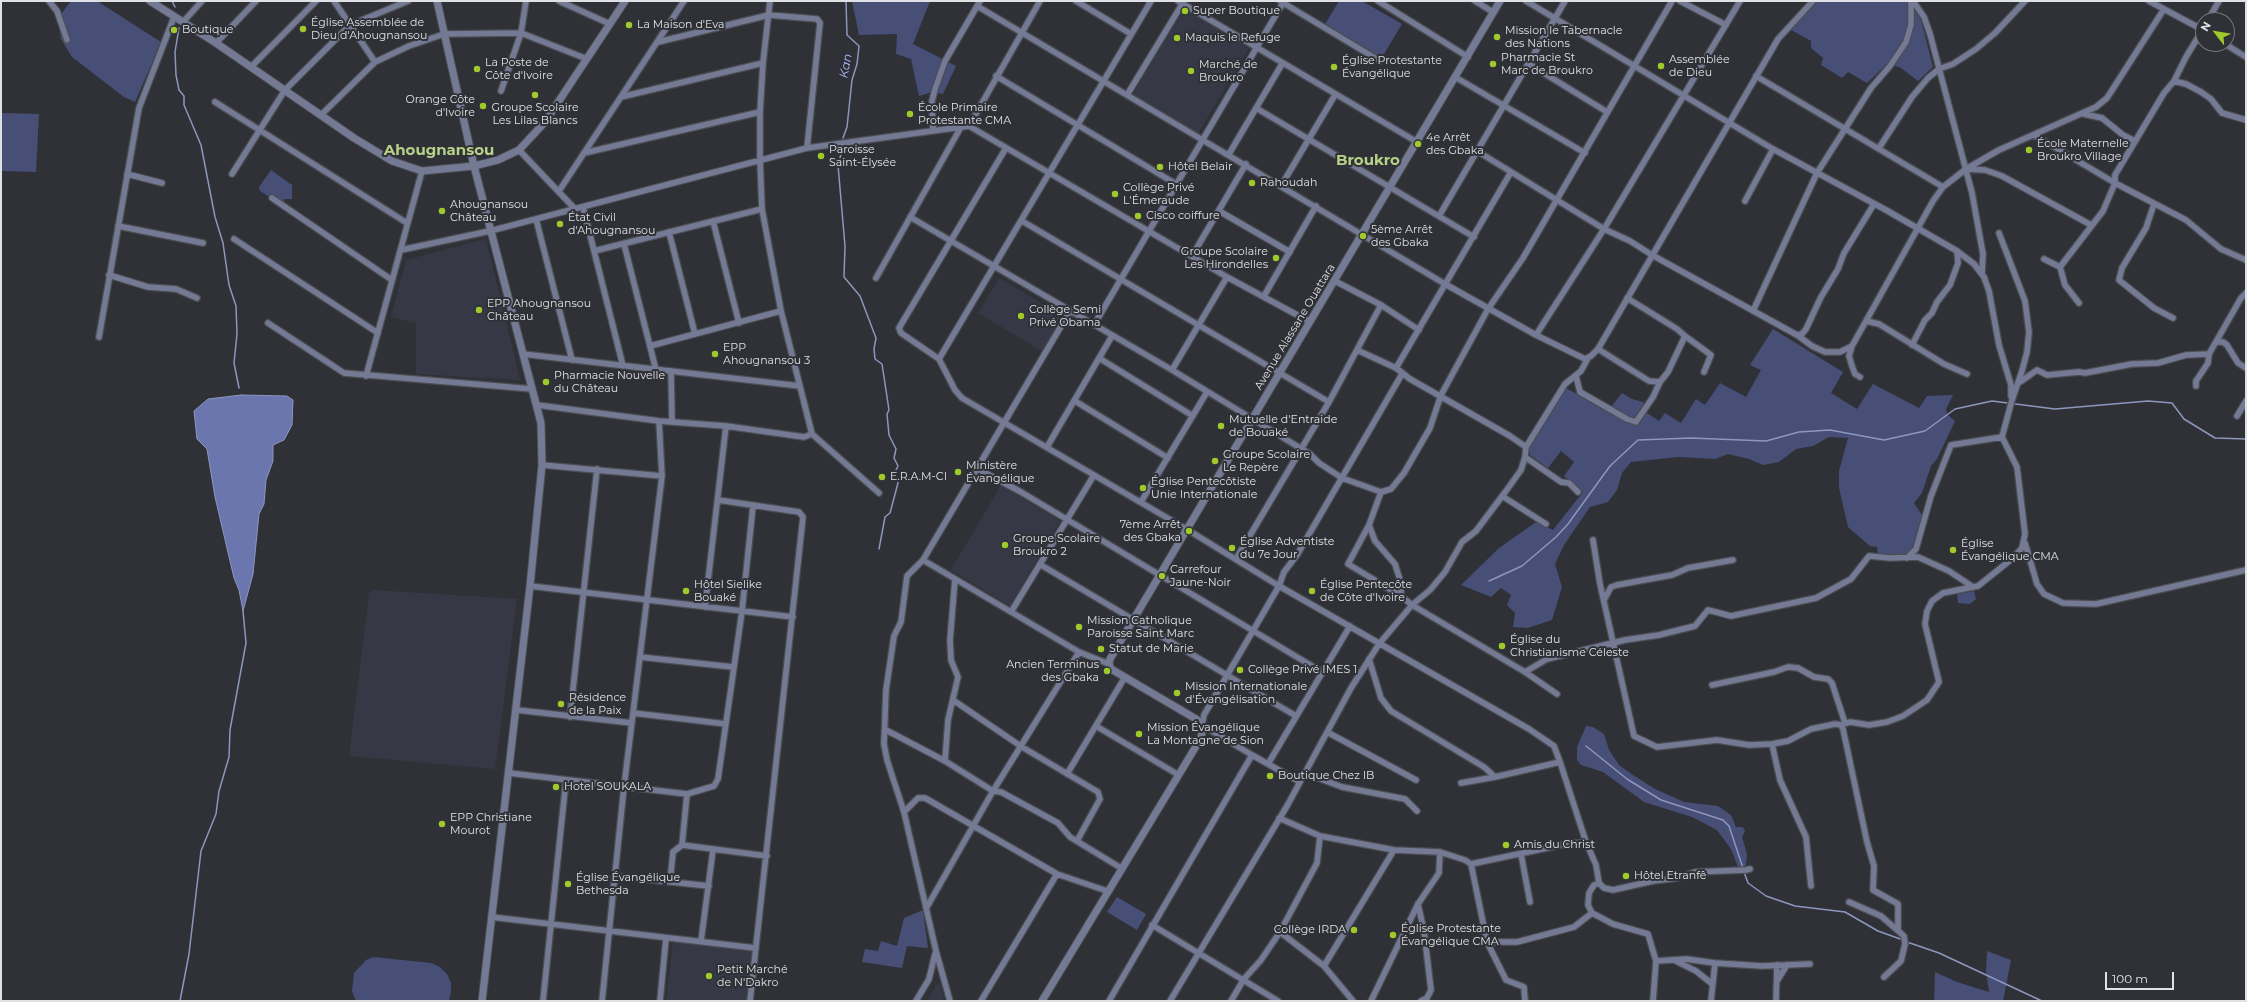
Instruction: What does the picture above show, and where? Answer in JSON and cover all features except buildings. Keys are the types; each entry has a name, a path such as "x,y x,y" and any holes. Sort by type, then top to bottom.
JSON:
{"street":[{"path":"49,1 57,11 67,40"},
{"path":"150,1 216,43 354,138 392,161 422,171 474,166 498,160 519,150 545,122 625,1"},
{"path":"183,22 202,1"},
{"path":"216,43 256,1"},
{"path":"251,67 316,1"},
{"path":"334,1 375,62"},
{"path":"232,174 285,90 350,25 408,1"},
{"path":"437,1 490,231 541,423 542,465 530,586 517,710 482,1001"},
{"path":"501,91 521,33 526,1"},
{"path":"559,1 610,24"},
{"path":"559,191 684,1"},
{"path":"770,1 763,63 760,112 760,159 762,209 782,311 812,434 879,493"},
{"path":"969,126 996,76 1040,1"},
{"path":"1076,1 1131,34"},
{"path":"940,359 1151,1"},
{"path":"1378,1 1386,3 1468,57"},
{"path":"1475,1 1493,12"},
{"name":"Avenue Alassane Ouattara","path":"1109,664 1160,575 1500,1"},
{"path":"1526,1 1774,149 1958,251 1974,264 1982,274 1989,291 1999,345 2011,385 2012,400"},
{"path":"1439,216 1565,1"},
{"path":"910,217 1094,326 1172,370 1301,449 1342,478 1381,492 1391,488 1404,473 1430,428 1442,395 1488,309 1523,258 1672,1"},
{"path":"1680,1 1726,25"},
{"path":"1536,335 1604,229 1740,1"},
{"path":"1170,1001 1300,782 1369,659 1379,644 1412,605 1434,585 1454,559 1462,542 1476,531 1520,470 1525,457 1526,447 1565,384 1582,370 1588,358 1598,349 1778,39 1813,1"},
{"path":"1912,1 1924,17 1930,34 1966,169 1983,254 1982,274"},
{"path":"1754,311 1817,173 1871,88 1890,66 1906,42 1911,25 1912,1"},
{"path":"1879,148 1920,86 1939,69 1953,64 1976,49 1995,33 2025,1"},
{"path":"2150,1 2195,26"},
{"path":"2213,12 2219,1"},
{"path":"1127,95 1181,2 1282,64 1417,142"},
{"path":"1094,326 1282,2 1380,62"},
{"path":"934,130 932,101 935,89 945,61 978,3 1021,32 1246,164 1445,284 1488,309 1496,311 1536,335 1585,358 1588,358"},
{"path":"1860,377 1855,374 1850,361 1849,356 1852,346 1933,201 1943,187 1966,169 1987,157 2083,114 2108,98 2164,9"},
{"path":"658,42 769,15 817,18 820,23 807,148"},
{"path":"99,337 138,108 174,17"},
{"path":"322,115 375,62 409,46 444,34 521,33 587,59"},
{"path":"2060,267 2103,210 2115,183 2115,175 2164,93 2174,81 2195,43"},
{"path":"2235,50 2245,55"},
{"path":"621,97 763,63"},
{"path":"1229,154 1282,64"},
{"path":"1529,64 1607,112"},
{"path":"996,76 1176,184"},
{"path":"1756,76 1943,187"},
{"path":"1455,77 1504,104 1585,153"},
{"path":"2174,81 2186,84 2201,92 2211,99 2222,113 2246,120"},
{"path":"1281,186 1335,95"},
{"path":"215,102 407,223"},
{"path":"1256,108 1474,237"},
{"path":"584,154 760,112"},
{"path":"2083,114 2102,118 2123,135 2135,141"},
{"path":"401,250 490,231 760,159 807,148 969,126 1227,277 1310,322"},
{"path":"876,278 961,127"},
{"path":"2034,136 2115,183 2186,220 2228,253 2246,260"},
{"path":"1006,148 899,328 901,333 940,359 955,390 962,398 1141,502 1279,586 1541,736 1554,746 1586,842 1596,865 1599,883 1604,888 1613,890 1677,878 1695,872 1750,869"},
{"path":"1745,201 1774,149"},
{"path":"519,150 559,191 574,209"},
{"path":"1477,151 1604,229 1630,241 1652,255 1797,335 1812,346 1825,352 1840,352 1852,346"},
{"path":"1985,170 1983,167 1987,157"},
{"path":"1192,256 1246,164"},
{"path":"1966,169 1985,170 2019,184 2091,225"},
{"path":"366,376 422,171"},
{"path":"1396,368 1511,172"},
{"path":"127,174 162,183"},
{"path":"272,198 392,280"},
{"path":"1797,335 1802,334 1806,329 1821,297 1838,269 1844,253 1874,204"},
{"path":"2154,204 2146,228 2118,276 2122,283 2139,297 2173,318"},
{"path":"1264,296 1316,206"},
{"path":"583,207 624,366"},
{"path":"594,252 762,209"},
{"path":"1219,211 1290,252"},
{"path":"536,219 572,360"},
{"path":"713,221 739,323"},
{"path":"1022,222 1199,324 1329,402"},
{"path":"118,226 203,243"},
{"path":"669,232 695,334"},
{"path":"1999,234 2025,301 2028,317 2027,352 2002,437 2015,460 2019,476 2025,542 2032,575 2044,594 2063,603 2096,604 2246,570"},
{"path":"234,239 378,333"},
{"path":"624,244 656,370"},
{"path":"1912,345 1925,320 1932,314 1937,302 1950,285 1958,263 1958,251"},
{"path":"2044,259 2060,267 2065,284 2079,303"},
{"path":"109,275 148,287 176,289 197,298"},
{"path":"1172,370 1227,277"},
{"path":"1335,281 1381,305 1419,330"},
{"path":"2196,386 2196,381 2208,363 2209,354 2241,298 2246,293"},
{"path":"1627,298 1677,329 1711,354 1704,372"},
{"path":"1236,559 1329,402 1381,305"},
{"path":"650,346 782,311"},
{"path":"950,1001 936,951 904,812 887,760 884,744 886,730 888,672 894,636 901,622 905,580 910,571 923,560 1070,311"},
{"path":"1866,320 1879,324 1944,364 1967,374"},
{"path":"268,323 344,373 532,390"},
{"path":"1047,447 1112,336"},
{"path":"1576,376 1580,392 1627,419 1636,422 1653,397 1685,336"},
{"path":"2216,342 2223,342 2227,345 2238,363 2246,368"},
{"path":"1598,349 1649,381 1660,382"},
{"path":"1357,350 1396,368 1402,374 1442,395 1526,447"},
{"path":"523,354 800,386"},
{"path":"2011,385 2019,382 2037,370 2047,375 2079,372 2085,373 2132,364 2140,366 2158,363 2186,355 2209,354"},
{"path":"1099,358 1193,416"},
{"path":"671,371 672,420"},
{"path":"1042,1001 1177,774 1201,738 1204,715 1254,631 1279,586 1284,572 1297,555 1402,374"},
{"path":"1141,502 1207,392"},
{"path":"1075,401 1168,458"},
{"path":"2237,416 2246,401"},
{"path":"537,405 659,421 672,420 726,426 804,437 812,434"},
{"path":"602,1001 624,787 662,476 659,421"},
{"path":"705,607 726,426"},
{"path":"1907,558 1916,549 1931,496 1950,445 2002,437"},
{"path":"1525,457 1561,482 1569,483 1578,492"},
{"path":"542,465 662,476"},
{"path":"570,717 597,469"},
{"path":"978,469 1067,520 1322,672"},
{"path":"1011,612 1041,565 1094,475"},
{"path":"1381,492 1369,525 1348,564 1401,596 1412,605 1525,672 1557,694"},
{"path":"1502,496 1546,524"},
{"path":"718,500 799,512 803,516 750,1001"},
{"path":"509,773 687,794 711,788 716,784 726,724 732,667 742,611 753,506"},
{"path":"1369,525 1375,541 1395,564 1401,583 1401,596"},
{"path":"1593,540 1604,600 1634,736 1641,741 1657,747 1717,740 1749,745 1772,744 1788,740 1811,729 1850,722 1869,725 1888,722 1903,716 1927,700 1939,682 1925,624 1927,611 1932,601 1943,593 1978,586 2013,558 2025,542"},
{"path":"1525,672 1547,659 1614,644 1625,640 1675,632 1696,626 1708,610 1731,616 1802,603 1843,585 1856,574 1869,556 1907,558 1918,557 1939,566 1973,587"},
{"path":"923,560 1079,652 1109,664 1111,669 1196,719 1252,755 1300,782"},
{"path":"1604,600 1611,587 1617,585 1672,575 1688,568 1733,560"},
{"path":"1041,565 1296,716"},
{"path":"945,761 948,720 954,700 958,676 951,660 950,640 956,579"},
{"path":"530,586 584,594 793,616"},
{"path":"1268,764 1350,626"},
{"path":"927,907 993,791 1022,747 1079,652"},
{"path":"640,657 732,667"},
{"path":"1369,659 1381,698 1391,711 1484,766 1495,777"},
{"path":"1712,685 1769,674 1788,667 1798,668 1814,677 1828,679 1832,683 1843,724 1867,842 1874,866 1873,890 1898,904 1898,930"},
{"path":"1067,774 1125,677"},
{"path":"954,700 1022,747 1101,795 1077,841"},
{"path":"517,710 632,723"},
{"path":"633,713 726,724"},
{"path":"1096,726 1177,774"},
{"path":"886,730 945,761 993,791 1001,792 1058,823 1070,837 1122,868"},
{"path":"1327,732 1416,780"},
{"path":"1772,744 1780,780 1806,837 1811,886"},
{"path":"1109,1001 1252,755"},
{"path":"1461,783 1560,762"},
{"path":"1305,773 1342,787 1405,799 1416,811"},
{"path":"543,1001 566,780"},
{"path":"682,846 687,794"},
{"path":"904,812 921,797 931,800 1057,874 1107,892"},
{"path":"1279,818 1320,836 1394,850 1440,852 1453,855 1471,864 1561,844 1586,842"},
{"path":"1231,1001 1244,979 1262,960 1280,932 1317,862 1320,836"},
{"path":"670,882 673,852 682,846 766,856"},
{"path":"701,941 713,850"},
{"path":"1324,966 1394,850"},
{"path":"1370,1001 1418,904 1439,873 1440,852"},
{"path":"1521,854 1530,902"},
{"path":"1471,864 1487,942 1506,980 1524,987 1525,1001"},
{"path":"981,1001 1057,874"},
{"path":"615,876 709,886"},
{"path":"1599,883 1594,885 1589,893 1588,905 1592,914 1613,924 1648,934 1656,961 1653,1001"},
{"path":"1849,902 1881,916 1898,930 1906,940 1904,953 1896,967 1884,977"},
{"path":"1418,904 1424,931 1431,990 1427,998 1421,1001"},
{"path":"1487,942 1517,942 1574,927 1592,914"},
{"path":"491,917 755,948"},
{"path":"1152,925 1244,979 1278,1001"},
{"path":"1280,932 1324,966 1353,1001"},
{"path":"660,1001 666,938"},
{"path":"916,1001 929,979 936,951"},
{"path":"1656,961 1672,959 1777,965 1810,964"},
{"path":"1672,959 1696,971 1711,983"},
{"path":"1711,1001 1711,983 1715,962"},
{"path":"1776,1001 1777,965"},
{"path":"1777,982 1787,965"}],"shaded area":[{"path":"71,1 97,1 161,42 135,102 124,97 72,57 61,39 58,18"},
{"path":"852,1 930,1 913,44 956,66 943,94 932,92 919,96 911,59 896,54 897,34 859,35"},
{"path":"1339,1 1362,1 1402,24 1381,59 1324,26"},
{"path":"1818,1 1909,1 1921,20 1933,67 1918,81 1901,68 1888,63 1867,83 1848,72 1842,78 1821,65 1823,58 1811,48 1811,41 1791,30 1797,21"},
{"name":"Marché de Broukro","path":"1184,9 1249,48 1198,134 1132,95"},
{"path":"1,113 39,114 36,172 1,171"},
{"path":"271,170 292,185 292,199 285,199 281,204 260,191 259,187"},
{"path":"486,239 520,380 416,374 416,323 391,317 406,260"},
{"path":"999,278 1063,316 1042,351 978,313"},
{"path":"1773,329 1843,372 1831,393 1857,409 1873,384 1919,408 1927,396 1953,395 1946,409 1947,414 1955,421 1937,459 1931,466 1922,493 1914,503 1924,518 1915,550 1908,556 1886,556 1878,553 1877,547 1870,546 1848,527 1839,488 1839,471 1848,438 1829,437 1813,446 1796,449 1779,462 1763,465 1749,459 1728,454 1715,459 1678,457 1631,462 1622,473 1617,490 1608,502 1590,507 1564,545 1555,564 1562,587 1552,620 1528,628 1513,627 1515,613 1507,605 1511,595 1501,588 1491,597 1461,585 1499,548 1536,522 1553,530 1583,492 1564,476 1574,462 1561,451 1548,468 1530,455 1528,446 1564,387 1608,411 1622,393 1632,399 1643,402 1647,413 1659,421 1665,413 1681,423 1696,399 1705,405 1720,383 1746,397 1761,370 1750,365"},
{"path":"241,395 287,396 293,400 292,425 284,440 273,445 273,461 266,480 264,504 259,514 253,574 243,611 215,497 207,449 197,439 194,411 208,399"},
{"path":"1001,485 1060,521 1010,606 951,570"},
{"path":"373,590 517,599 495,769 349,756 369,593"},
{"path":"1974,591 1976,599 1970,604 1958,603 1957,594"},
{"path":"1586,726 1593,727 1604,734 1609,750 1619,765 1655,789 1684,802 1718,806 1731,815 1736,827 1743,827 1745,831 1742,837 1747,854 1746,865 1742,869 1738,867 1731,849 1717,830 1692,817 1644,802 1603,772 1581,765 1577,760 1577,747"},
{"path":"1117,897 1146,914 1137,930 1107,912"},
{"path":"923,910 928,948 907,946 902,968 862,962 865,949 878,951 881,941 897,946 904,918"},
{"name":"Petit Marché de N'Dakro","path":"673,942 752,951 746,1001 666,1001"},
{"path":"1987,951 2011,960 2003,1001 1934,1001 1935,972 1957,982 1989,992 1986,971"},
{"path":"374,957 431,963 440,967 447,974 451,983 449,1001 356,1001 352,991 354,973 366,960"},
{"path":"939,981 944,1001 927,1001"}],"waterway":[{"name":"Kan","path":"172,1 175,7"},
{"name":"Kan","path":"843,138 847,127 852,80 857,64 859,46 847,35 846,1"},
{"path":"179,28 175,52 176,75 179,90 184,96 184,105 201,145 215,217 223,243 229,285 236,306 237,334 234,363 239,388"},
{"path":"843,147 838,165 845,246 844,277 860,296 876,338 874,349 875,359 882,364 889,410 887,414 889,435 896,449 894,458 898,466 895,472 898,483 890,513 885,517 879,549"},
{"path":"1489,581 1522,566 1556,537 1568,524 1610,466 1638,440 1691,438 1766,441 1799,432 1830,430 1884,440 1925,431 1955,409 1992,401 2055,409 2148,401 2172,403 2184,419 2215,438 2246,439"},
{"path":"180,1001 189,954 201,851 216,814 219,791 229,757 230,730 246,643 243,611"},
{"path":"1586,746 1627,779 1661,800 1723,820 1729,826 1743,868"},
{"path":"1744,872 1748,883 1766,896 1795,906 1845,912 1878,931 1903,940"},
{"path":"1907,942 1939,953 2042,1001"}],"place":[{"name":"Super Boutique","path":"1185,11"},
{"name":"La Maison d'Eva","path":"629,25"},
{"name":"Église Assemblée de Dieu d'Ahougnansou","path":"303,29"},
{"name":"Boutique","path":"174,30"},
{"name":"Mission le Tabernacle des Nations","path":"1497,37"},
{"name":"Maquis le Refuge","path":"1177,38"},
{"name":"Pharmacie St Marc de Broukro","path":"1493,64"},
{"name":"Assemblée de Dieu","path":"1661,66"},
{"name":"Église Protestante Évangélique","path":"1334,67"},
{"name":"La Poste de Côte d'Ivoire","path":"477,69"},
{"name":"Marché de Broukro","path":"1191,71"},
{"name":"Groupe Scolaire Les Lilas Blancs","path":"535,95"},
{"name":"Orange Côte d'Ivoire","path":"483,106"},
{"name":"École Primaire Protestante CMA","path":"910,114"},
{"name":"4e Arrêt des Gbaka","path":"1418,144"},
{"name":"École Maternelle Broukro Village","path":"2029,150"},
{"name":"Paroisse Saint-Élysée","path":"821,156"},
{"name":"Hôtel Belair","path":"1160,167"},
{"name":"Rahoudah","path":"1252,183"},
{"name":"Collège Privé L'Émeraude","path":"1115,194"},
{"name":"Ahougnansou Château","path":"442,211"},
{"name":"Cisco coiffure","path":"1138,216"},
{"name":"État Civil d'Ahougnansou","path":"560,224"},
{"name":"5ème Arrêt des Gbaka","path":"1363,236"},
{"name":"Groupe Scolaire Les Hirondelles","path":"1276,258"},
{"name":"EPP Ahougnansou Château","path":"479,310"},
{"name":"Collège Semi Privé Obama","path":"1021,316"},
{"name":"EPP Ahougnansou 3","path":"715,354"},
{"name":"Pharmacie Nouvelle du Château","path":"546,382"},
{"name":"Mutuelle d'Entraide de Bouaké","path":"1221,426"},
{"name":"Groupe Scolaire Le Repère","path":"1215,461"},
{"name":"Ministère Évangélique","path":"958,472"},
{"name":"E.R.A.M-CI","path":"882,477"},
{"name":"Église Pentecôtiste Unie Internationale","path":"1143,488"},
{"name":"7ème Arrêt des Gbaka","path":"1189,531"},
{"name":"Groupe Scolaire Broukro 2","path":"1005,545"},
{"name":"Église Adventiste du 7e Jour","path":"1232,548"},
{"name":"Église Évangélique CMA","path":"1953,550"},
{"name":"Carrefour Jaune-Noir","path":"1162,576"},
{"name":"Hôtel Sielike Bouaké","path":"686,591"},
{"name":"Église Pentecôte de Côte d'Ivoire","path":"1312,591"},
{"name":"Mission Catholique Paroisse Saint Marc","path":"1079,627"},
{"name":"Église du Christianisme Céleste","path":"1502,646"},
{"name":"Statut de Marie","path":"1101,649"},
{"name":"Collège Privé IMES 1","path":"1240,670"},
{"name":"Ancien Terminus des Gbaka","path":"1107,671"},
{"name":"Mission Internationale d'Évangélisation","path":"1177,693"},
{"name":"Résidence de la Paix","path":"561,704"},
{"name":"Mission Évangélique La Montagne de Sion","path":"1139,734"},
{"name":"Boutique Chez IB","path":"1270,776"},
{"name":"Hotel SOUKALA","path":"556,787"},
{"name":"EPP Christiane Mourot","path":"442,824"},
{"name":"Amis du Christ","path":"1506,845"},
{"name":"Hôtel Etranfê","path":"1626,876"},
{"name":"Église Évangélique Bethesda","path":"568,884"},
{"name":"Collège IRDA","path":"1354,930"},
{"name":"Église Protestante Évangélique CMA","path":"1393,935"},
{"name":"Petit Marché de N'Dakro","path":"709,976"}],"district":[{"name":"Ahougnansou","path":"439,151"},
{"name":"Broukro","path":"1368,161"}]}
